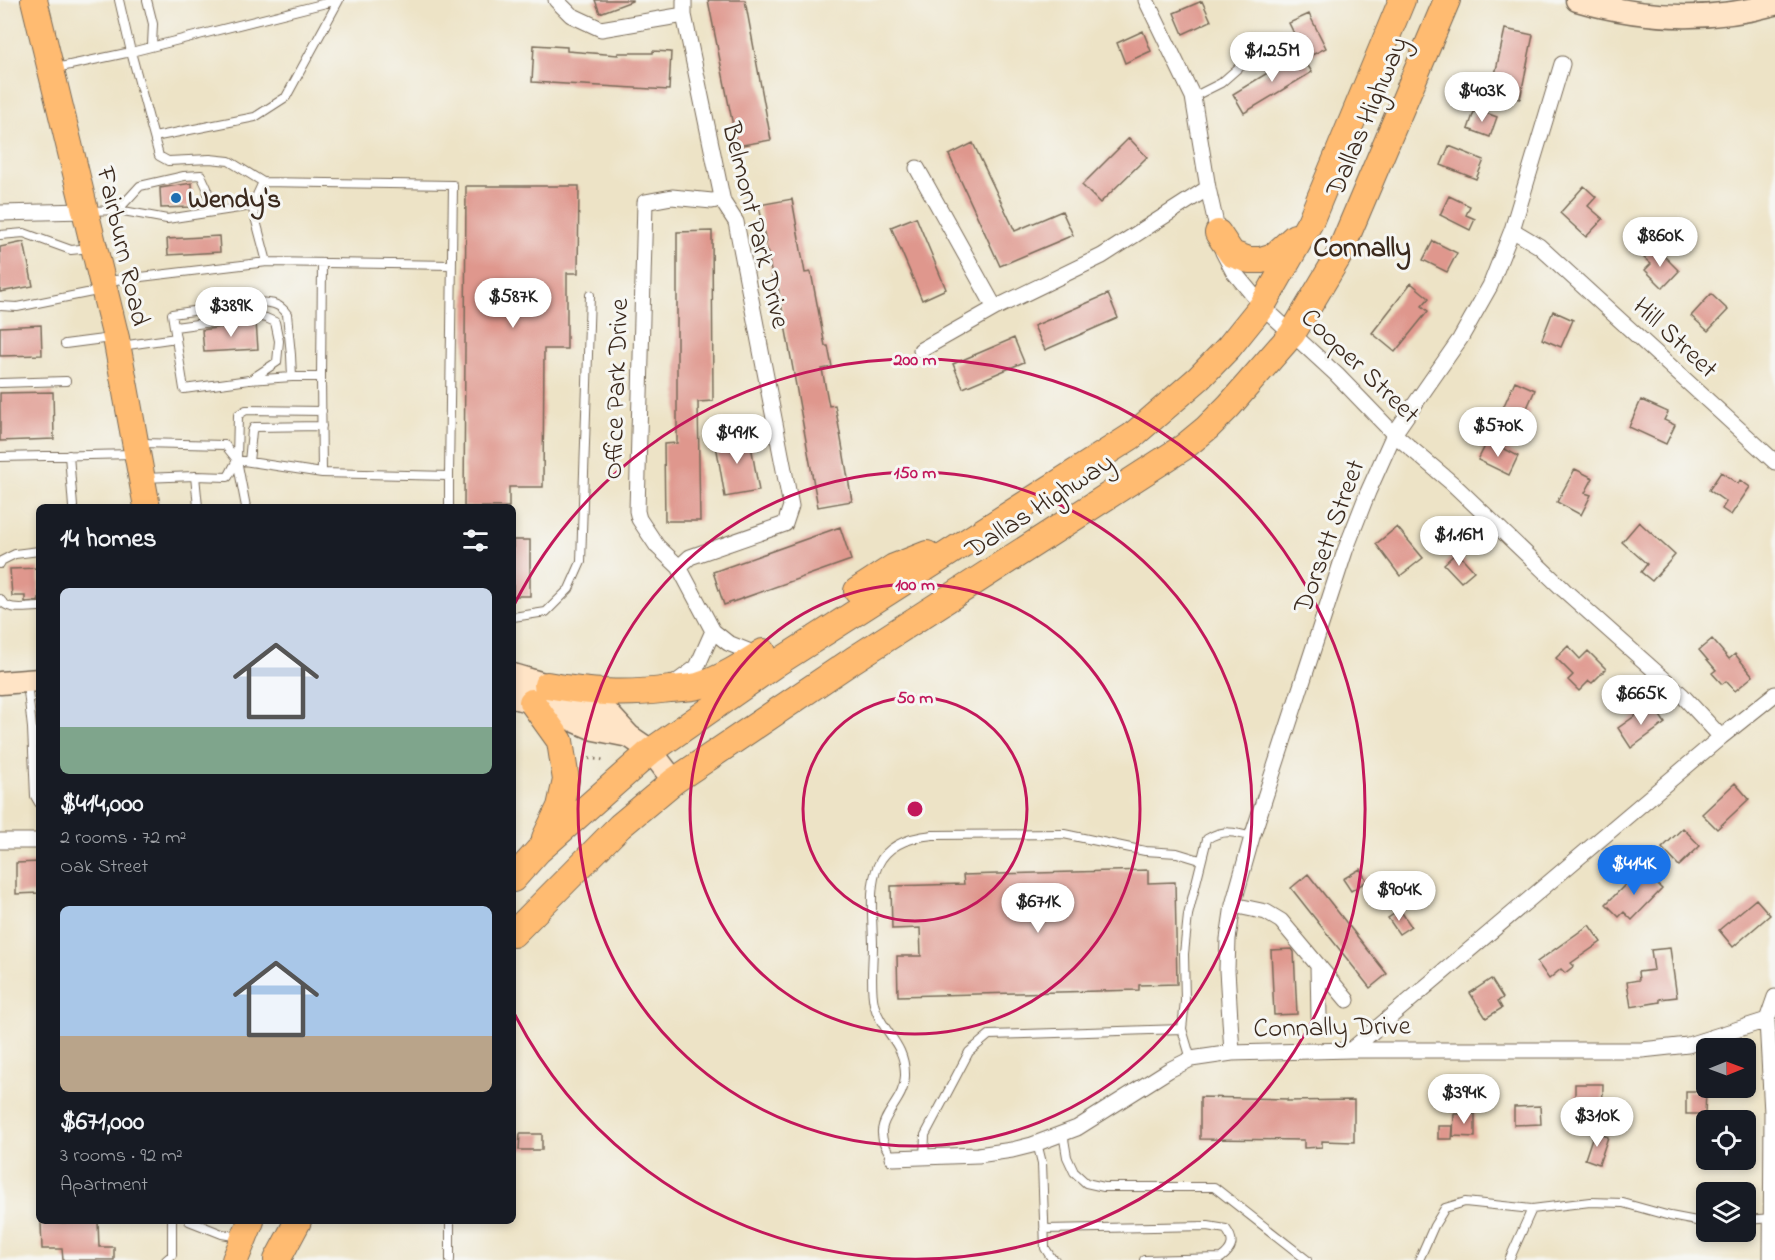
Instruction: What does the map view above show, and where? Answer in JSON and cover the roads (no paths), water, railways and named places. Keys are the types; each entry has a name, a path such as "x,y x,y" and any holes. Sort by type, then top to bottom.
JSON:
{"main road":[{"name":"Fairburn Road","path":"34,0 116,342 146,504"},
{"name":"Dallas Highway","path":"516,876 538,851 651,751 777,663 1132,436 1199,378 1229,347 1262,306 1310,222 1402,0"},
{"name":"Dallas Highway","path":"516,931 620,826 674,781 853,660 1184,447 1207,428 1292,334 1338,257 1443,11 1458,0"},
{"path":"1218,233 1232,254 1249,260 1261,260 1274,256 1310,222"},
{"path":"538,851 560,807 566,780 560,741 531,694 581,691 610,694 639,693 698,686 740,668 894,567 980,533"},
{"path":"277,1260 296,1224"}],"street":[{"path":"556,0 571,15 600,29 684,8"},
{"name":"Cooper Street","path":"1146,0 1193,97 1218,233 1223,252 1233,272 1262,306 1336,375 1394,434 1453,484 1564,590 1682,695 1721,737"},
{"path":"1577,0 1634,12 1684,17 1739,12 1775,4"},
{"name":"Belmont Park Drive","path":"679,567 690,557 785,524 791,506 736,222 722,199 684,8"},
{"name":"Dorsett Street","path":"1232,1053 1227,970 1228,939 1233,905 1252,837 1345,551 1394,434 1460,339 1490,286 1512,230 1562,64"},
{"path":"917,168 995,308"},
{"path":"921,350 995,308 1102,256 1208,188"},
{"name":"Office Park Drive","path":"722,199 712,201 672,197 645,202 637,511 639,519 657,546 679,567 713,631 728,644 758,655"},
{"path":"0,213 86,212"},
{"name":"Hill Street","path":"1512,230 1539,246 1775,462"},
{"path":"666,690 697,667 713,631"},
{"path":"516,678 531,694 606,711 629,736 651,751 674,781"},
{"path":"0,683 33,681"},
{"path":"1351,1050 1775,694"},
{"path":"0,841 36,841"},
{"path":"1233,905 1266,912 1281,921 1347,1000"},
{"path":"1318,965 1319,1017"},
{"path":"1771,1260 1772,1113 1767,1020 1775,997"},
{"name":"Connally Drive","path":"893,1158 978,1155 1012,1150 1037,1143 1077,1128 1169,1070 1191,1059 1232,1053 1351,1050 1642,1050 1688,1045 1767,1020"}],"lane":[{"path":"119,0 159,156 168,161 210,159 229,161 263,182 453,185 448,504"},
{"path":"147,0 153,24 152,45"},
{"path":"51,69 131,52 338,0"},
{"path":"154,138 255,117 286,97 338,0"},
{"path":"1193,97 1221,83 1270,40"},
{"path":"118,210 140,186 184,176 201,176 207,188 211,212"},
{"path":"263,182 252,206 267,262"},
{"path":"86,212 118,210 167,219 252,206"},
{"path":"0,235 24,233 71,250 94,248"},
{"path":"0,306 17,307 103,286 267,262 452,265"},
{"path":"322,263 322,473"},
{"path":"516,617 546,612 569,589 581,562 590,295"},
{"path":"292,377 286,314 283,308 275,303 257,302 172,314 184,389 249,380 321,377"},
{"path":"175,327 257,316 275,322 279,342 277,362 249,380"},
{"path":"65,344 176,338"},
{"path":"0,383 66,381"},
{"path":"245,504 237,460 238,415 241,412 322,411"},
{"path":"249,462 252,431 258,425 322,426"},
{"path":"0,457 69,455 139,459 225,445 237,460 322,473 449,476"},
{"path":"69,455 73,504"},
{"path":"139,459 195,476 228,477 237,460"},
{"path":"195,476 198,504"},
{"path":"0,564 1,561 15,554 36,551"},
{"path":"0,598 3,604 11,608 36,607"},
{"path":"33,681 36,798"},
{"path":"1191,1059 1182,1029 1185,1001 1184,954 1188,915 1200,860 1207,839 1218,832 1233,831 1252,837"},
{"path":"893,1158 884,1146 881,1130 902,1090 906,1076 903,1058 896,1040 880,1023 874,1003 872,883 879,863 892,846 912,837 933,835 1064,834 1145,851 1178,853 1200,860"},
{"path":"924,1157 925,1135 963,1063 969,1052 989,1035 1182,1029"},
{"path":"1063,1133 1067,1157 1074,1172 1086,1183 1104,1187 1215,1187 1307,1260"},
{"path":"1037,1143 1042,1163 1045,1248 1055,1260"},
{"path":"1419,1260 1445,1208 1465,1202 1532,1209 1590,1202 1623,1203 1696,1221"},
{"path":"1509,1260 1532,1209"},
{"path":"1756,1219 1772,1218"},
{"path":"166,1260 172,1255 172,1224"},
{"path":"197,1224 243,1240"},
{"path":"450,1224 450,1260"},
{"path":"1044,1229 1208,1226 1226,1229 1231,1236 1230,1251 1221,1258 1144,1260"}],"place":[{"name":"Wendy's","path":"176,198"}],"district":[{"name":"Connally","path":"1362,246"}]}
